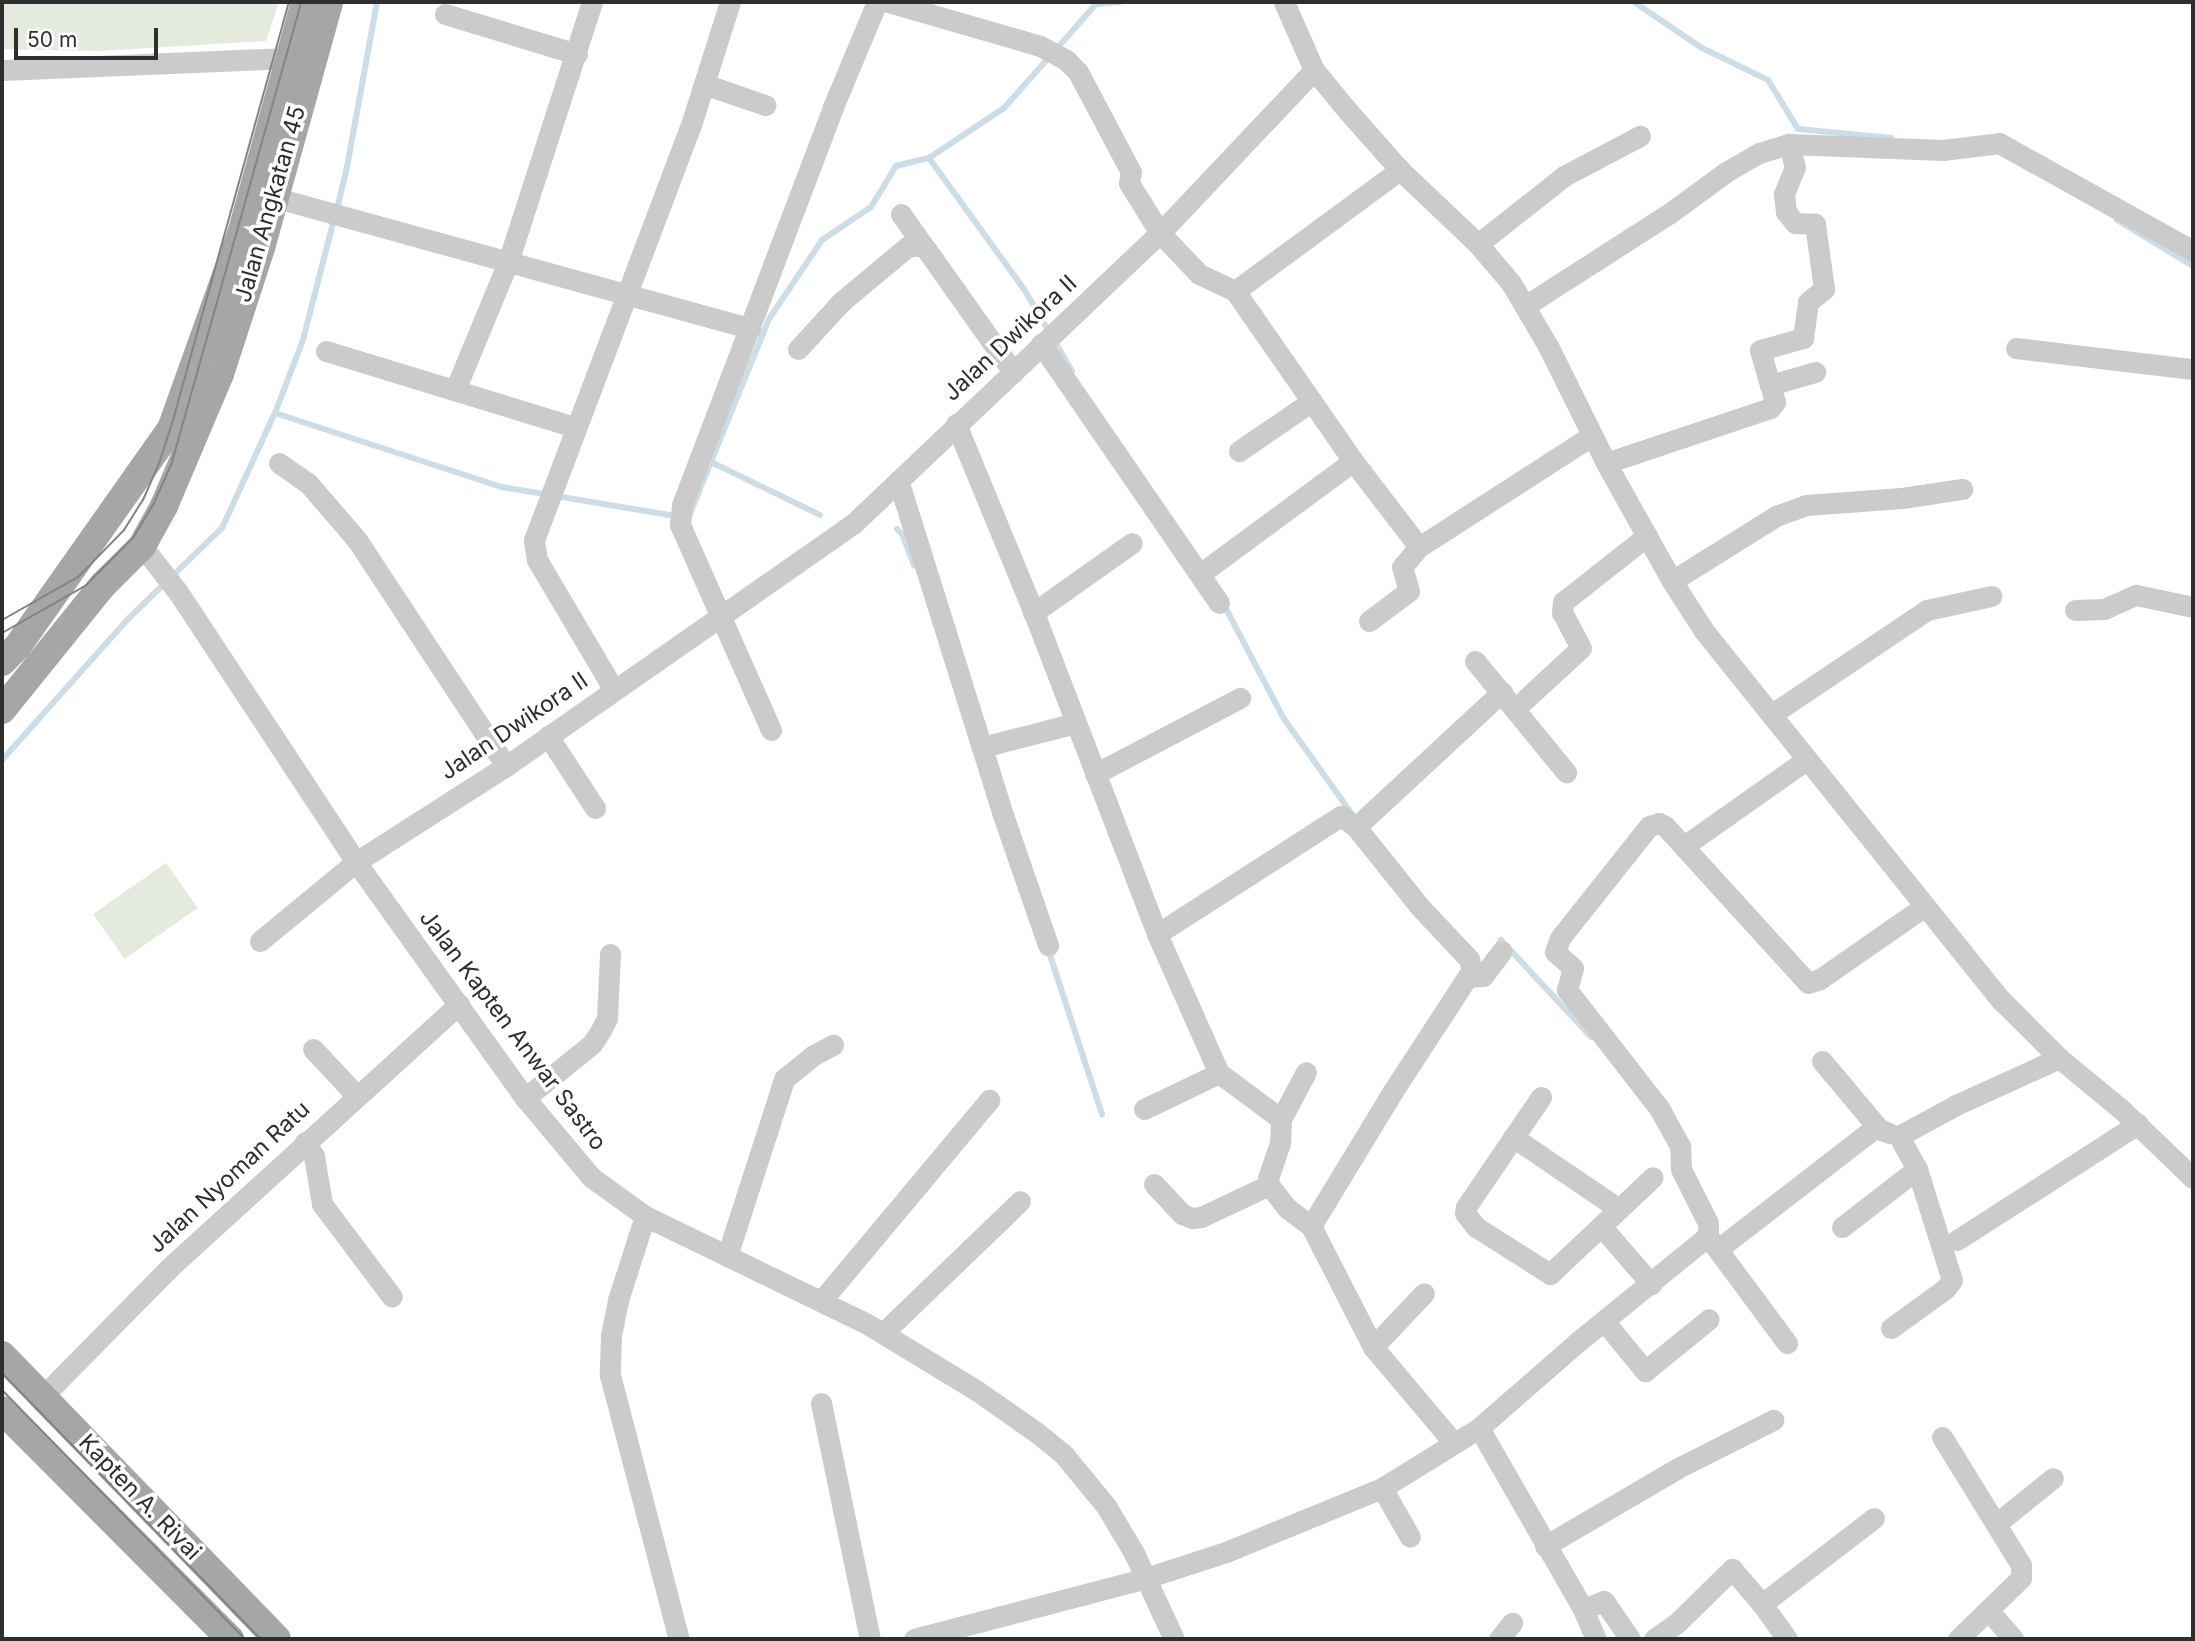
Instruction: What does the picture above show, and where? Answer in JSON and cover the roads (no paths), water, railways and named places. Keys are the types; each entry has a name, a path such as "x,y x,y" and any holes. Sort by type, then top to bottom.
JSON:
{"main road":[{"path":"2,662 17,647 171,429 225,283 305,2"},
{"name":"Jalan Angkatan 45","path":"2,710 103,585 147,552 207,405 261,248 329,2"},
{"name":"Kapten A. Rivai","path":"2,1355 277,1639"},
{"name":"Kapten A. Rivai","path":"2,1410 229,1639"}],"street":[{"path":"455,390 508,262 592,2"},
{"path":"614,690 537,560 534,540 575,427 628,295 704,84 730,2"},
{"path":"771,730 719,618 681,515 834,107 877,2"},
{"path":"888,2 1049,51 1078,72 1131,172 1129,183 1160,233 1199,274 1235,291 1353,461 1419,547"},
{"path":"1284,2 1314,70 1400,170 1478,244 1511,283 1591,436 1672,581 1704,631 2001,1000 2059,1058 2138,1124 2193,1178"},
{"path":"445,14 577,54"},
{"path":"2,70 289,58"},
{"name":"Jalan Dwikora II","path":"260,941 356,862 506,766 853,524 899,484 956,424 1160,233 1314,70"},
{"path":"704,84 765,105"},
{"path":"1478,244 1564,176 1640,136"},
{"path":"1525,306 1651,225 1726,172 1759,153 1789,144 1955,149 1999,143 2193,251"},
{"path":"1606,463 1770,408 1775,402 1760,350 1805,337 1808,302 1824,289 1815,224 1795,223 1786,212 1784,194 1795,167 1789,144"},
{"path":"1235,291 1400,170"},
{"path":"273,197 750,328"},
{"path":"901,214 1013,372"},
{"path":"797,349 841,302 907,247 923,246"},
{"path":"1048,337 1219,603"},
{"path":"2015,348 2193,369"},
{"path":"326,351 575,427"},
{"path":"1770,385 1815,372"},
{"path":"1239,452 1312,401"},
{"path":"956,424 1033,613 1157,934 1219,1073 1281,1119"},
{"path":"1369,621 1409,591 1402,567 1419,547 1591,436"},
{"path":"1202,573 1353,461"},
{"path":"279,463 309,483 357,540 506,766"},
{"path":"899,484 1048,945"},
{"path":"1672,581 1776,516 1806,505 1902,498 1962,489"},
{"path":"1360,824 1509,700 1581,648 1562,613 1563,602 1647,536"},
{"path":"1033,613 1132,543"},
{"name":"Jalan Kapten Anwar Sastro","path":"147,552 178,592 356,862 526,1098 591,1177 645,1216 822,1300 883,1333 976,1390 1064,1455 1106,1507 1146,1578 1174,1639"},
{"path":"2075,610 2095,611 2136,594 2193,607"},
{"path":"1772,714 1927,610 1991,596"},
{"path":"1475,661 1566,772"},
{"path":"1096,774 1240,698"},
{"path":"982,747 1076,723"},
{"path":"548,736 595,808"},
{"path":"1684,846 1806,760"},
{"path":"1157,934 1341,816 1360,824 1420,906 1469,959 1472,966 1469,977 1393,1091 1311,1226"},
{"path":"1787,1343 1713,1243 1708,1223 1659,1108 1567,990 1573,968 1555,950 1560,938 1649,826 1659,823 1665,825 1808,983 1820,979 1925,906"},
{"path":"1469,977 1483,975 1502,951"},
{"path":"526,1098 593,1044 607,1018 610,954"},
{"name":"Jalan Nyoman Ratu","path":"42,1397 169,1268 458,1004"},
{"path":"727,1256 784,1079 811,1056 833,1045"},
{"path":"313,1049 356,1095"},
{"path":"1822,1061 1881,1131 1899,1136 1956,1105 2059,1058"},
{"path":"1306,1072 1281,1119 1280,1143 1268,1178 1269,1185 1287,1208 1311,1226 1373,1347 1453,1442"},
{"path":"1144,1109 1219,1073"},
{"path":"1541,1097 1465,1207 1468,1219 1546,1274 1553,1272 1653,1177"},
{"path":"822,1300 989,1100"},
{"path":"1957,1240 2138,1124"},
{"path":"914,1639 1146,1578 1226,1552 1382,1488 1479,1428 1651,1284 1877,1126"},
{"path":"1891,1328 1945,1289 1952,1279 1917,1169 1899,1136"},
{"path":"1513,1137 1619,1209"},
{"path":"305,1142 314,1156 321,1204 393,1297"},
{"path":"1842,1227 1917,1169"},
{"path":"1154,1184 1182,1214 1197,1218 1269,1185"},
{"path":"883,1333 1020,1201"},
{"path":"645,1216 618,1300 611,1337 610,1375 678,1639"},
{"path":"1601,1226 1651,1284"},
{"path":"1373,1347 1424,1293"},
{"path":"1604,1321 1645,1371 1709,1320"},
{"path":"821,1403 870,1639"},
{"path":"1545,1546 1676,1469 1773,1420"},
{"path":"1479,1428 1583,1609 1596,1639"},
{"path":"1942,1437 2020,1561 2021,1578 1958,1639"},
{"path":"1996,1524 2053,1478"},
{"path":"1382,1488 1410,1538"},
{"path":"1762,1604 1874,1518"},
{"path":"1654,1639 1678,1622 1732,1569 1787,1639"},
{"path":"1583,1609 1604,1601 1630,1639"},
{"path":"1989,1611 2013,1639"}],"waterway":[{"path":"337,209 377,2"},
{"path":"689,516 769,319 822,240 871,207 896,166 929,158 1004,108 1096,4 1120,2"},
{"path":"1634,2 1702,48 1768,80 1798,129 1892,138"},
{"path":"929,158 1024,289 1072,371"},
{"path":"2,760 128,619 222,528 275,413 303,340 334,219"},
{"path":"2117,220 2193,266"},
{"path":"275,413 502,487 676,516"},
{"path":"711,462 820,515"},
{"path":"897,529 902,534 914,566"},
{"path":"1223,603 1284,719 1352,814"},
{"path":"1497,947 1501,940 1591,1037"},
{"path":"1048,949 1102,1114"}],"tram line":[{"path":"2,620 78,577 124,530 143,500 160,461 173,420 289,2"},
{"path":"2,633 85,586 133,538 153,505 171,465 301,2"},
{"path":"2,1373 261,1639"},
{"path":"2,1390 245,1639"}]}
